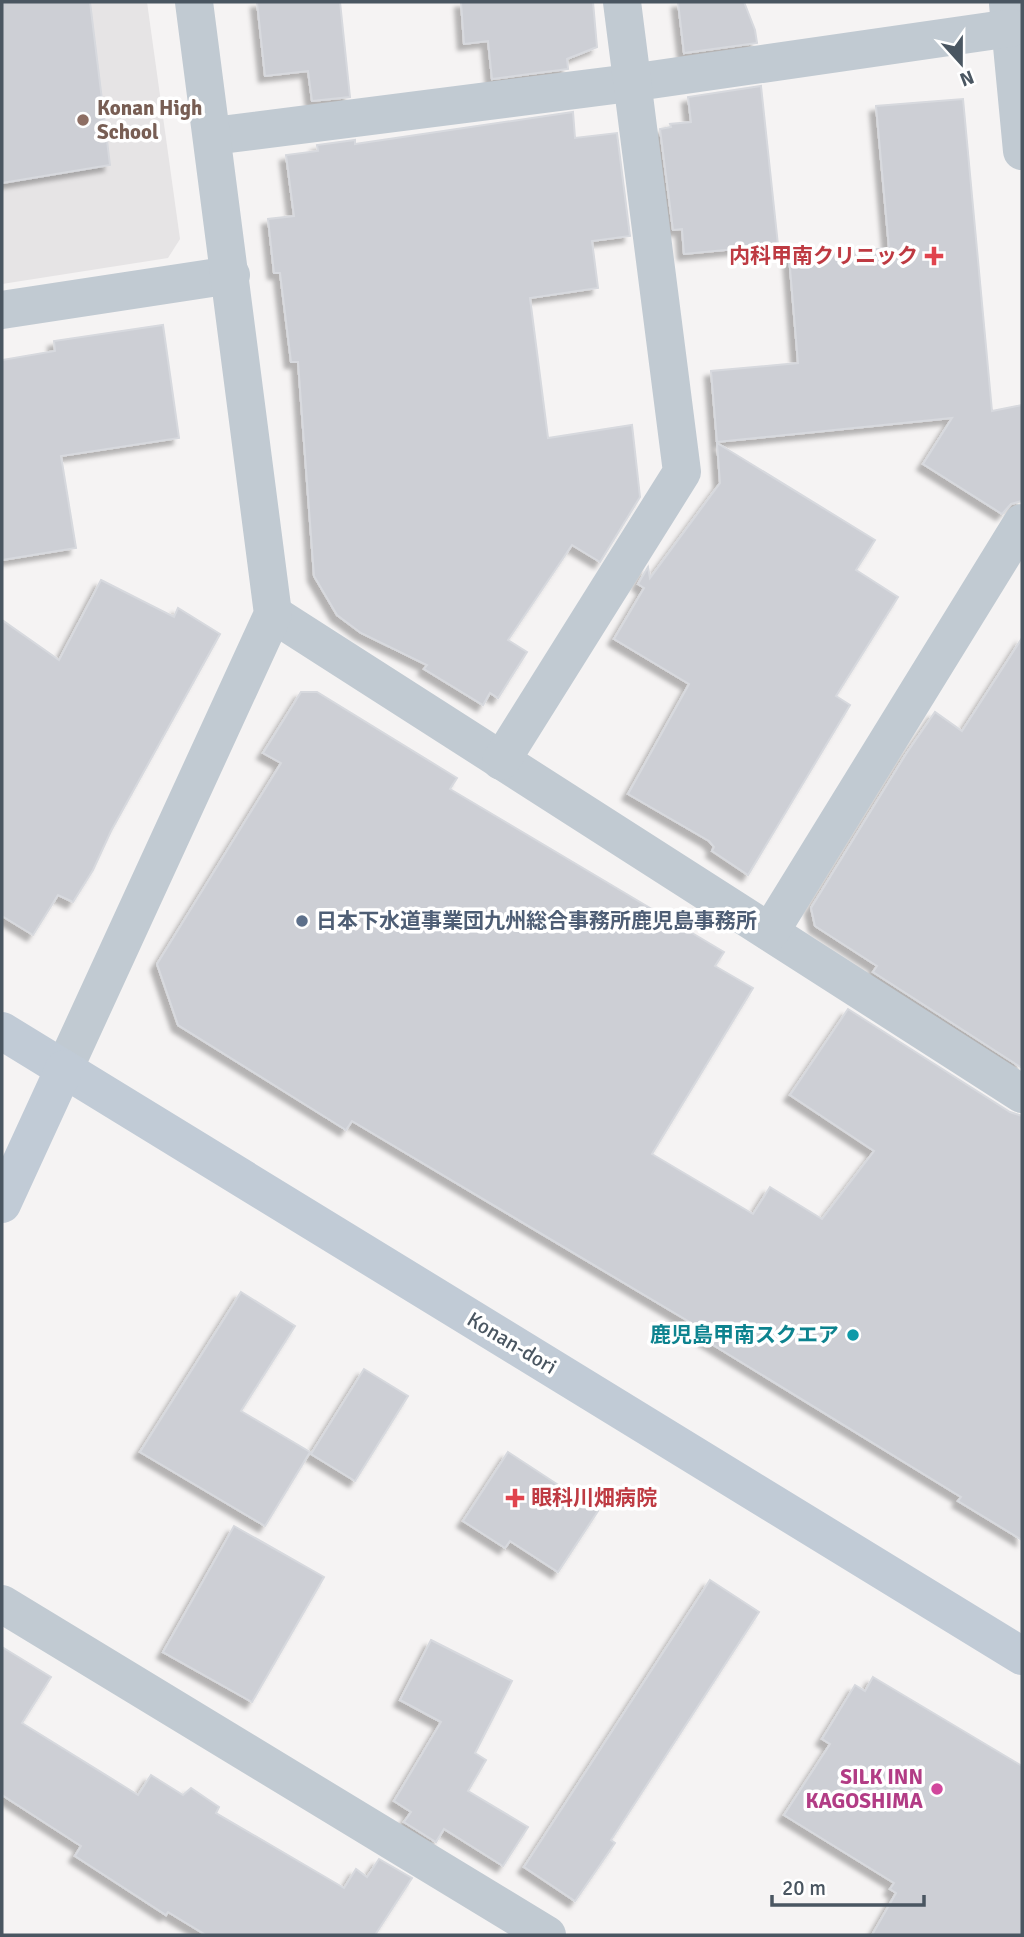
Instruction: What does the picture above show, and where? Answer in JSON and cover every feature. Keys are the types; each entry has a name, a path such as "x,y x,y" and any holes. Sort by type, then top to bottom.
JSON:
{"street":[{"path":"2,1204 273,614 194,2"},
{"path":"501,761 682,472 622,2"},
{"path":"213,136 631,83 1009,15 1022,151"},
{"path":"2,310 231,275"},
{"path":"770,932 1017,543"},
{"path":"273,614 1022,1094"},
{"name":"Konan-dori","path":"2,1031 1022,1656"},
{"path":"2,1604 547,1935"}],"shaded area":[{"name":"Konan High School","path":"2,2 147,2 180,239 168,258 2,284"}],"building":[{"path":"2,2 90,2 110,165 2,183"},
{"path":"257,2 340,2 350,97 312,101 308,71 265,76"},
{"path":"461,2 593,2 597,47 567,59 568,69 492,79 488,41 464,44"},
{"path":"678,2 744,2 757,43 684,53"},
{"path":"761,86 778,245 684,254 682,229 673,230 660,129 671,127 670,124 691,122 688,97"},
{"path":"963,99 992,411 1022,405 1022,501 1011,504 1002,514 923,464 952,418 717,442 711,371 798,363 789,256 889,248 876,106"},
{"path":"573,112 575,138 617,133 630,236 592,241 598,288 530,298 548,438 632,425 640,497 600,562 572,545 508,640 527,652 498,698 490,693 483,705 424,669 427,665 361,633 337,615 314,576 298,362 291,362 280,273 274,273 268,219 294,216 286,155 318,151 317,145 355,140 355,144"},
{"path":"163,325 179,438 61,456 76,548 2,560 2,360 55,351 54,341"},
{"path":"717,443 875,540 856,570 898,597 836,696 850,705 748,875 712,851 714,847 709,841 628,794 689,684 614,639 644,588 638,584 648,567 650,578 720,483"},
{"path":"101,580 174,617 178,608 220,634 111,831 93,870 73,902 58,895 33,935 2,916 2,620 59,660"},
{"path":"1022,638 1022,1068 873,972 877,966 815,926 811,908 935,712 962,731"},
{"path":"301,692 317,692 457,778 450,789 724,952 715,966 753,988 652,1154 753,1214 770,1187 822,1219 874,1151 790,1095 848,1009 1010,1112 1022,1116 1022,1540 958,1501 961,1497 684,1327 688,1321 352,1121 346,1130 178,1025 157,964 281,763 263,753"},
{"path":"241,1292 295,1326 241,1411 310,1452 265,1526 140,1452"},
{"path":"364,1369 408,1396 355,1481 311,1454"},
{"path":"508,1452 598,1511 558,1572 510,1541 505,1548 463,1521"},
{"path":"234,1526 324,1577 252,1702 163,1652"},
{"path":"710,1580 759,1612 611,1840 615,1843 575,1901 524,1867"},
{"path":"431,1640 512,1681 475,1753 486,1760 468,1791 528,1827 503,1866 444,1829 436,1842 404,1822 411,1812 394,1801 441,1722 400,1700"},
{"path":"2,1647 51,1677 22,1723 138,1795 151,1775 183,1795 191,1788 219,1807 216,1813 344,1888 356,1869 367,1877 379,1859 412,1878 375,1935 206,1935 168,1912 166,1915 75,1856 81,1846 2,1795"},
{"name":"SILK INN KAGOSHIMA","path":"873,1677 1022,1766 1022,1935 872,1935 896,1893 890,1889 894,1883 784,1815 830,1744 822,1739 855,1685 865,1691"}],"place":[{"name":"Konan High School","path":"83,120"},
{"name":"内科甲南クリニック","path":"934,256"},
{"name":"日本下水道事業団九州総合事務所鹿児島事務所","path":"302,921"},
{"name":"鹿児島甲南スクエア","path":"853,1335"},
{"name":"眼科川畑病院","path":"515,1498"},
{"name":"SILK INN KAGOSHIMA","path":"937,1789"}]}
